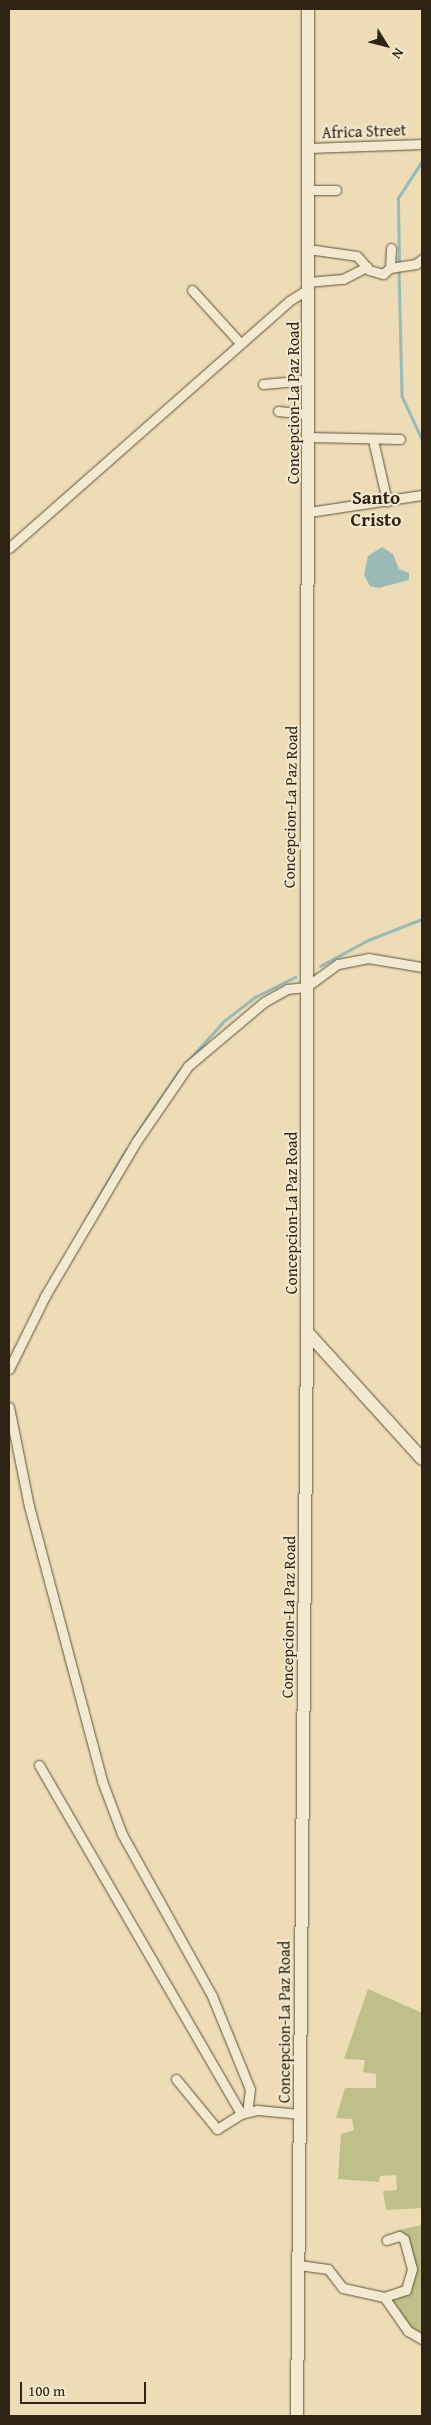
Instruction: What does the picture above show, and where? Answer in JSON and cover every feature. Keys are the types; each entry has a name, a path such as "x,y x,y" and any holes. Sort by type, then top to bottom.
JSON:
{"main road":[{"name":"Concepcion-La Paz Road","path":"297,2416 307,1332 308,9"},
{"path":"307,1332 422,1459"}],"street":[{"name":"Africa Street","path":"308,148 422,144"},
{"path":"308,190 336,190"},
{"path":"391,248 396,268"},
{"path":"308,249 357,256 367,267 384,274 422,259"},
{"path":"9,548 240,343 308,286 343,279 367,267"},
{"path":"192,290 240,343"},
{"path":"263,384 308,380"},
{"path":"278,411 309,414"},
{"path":"309,437 400,440"},
{"path":"373,440 387,501"},
{"path":"309,512 422,495"},
{"path":"9,1369 45,1296 176,1082 222,1034 264,1002 286,989 306,987 324,971 352,959 422,967"},
{"path":"9,1406 39,1544 102,1781 122,1834 212,1996 250,2088 244,2113"},
{"path":"39,1765 244,2113"},
{"path":"176,2079 217,2129 244,2113 300,2114"},
{"path":"299,2265 328,2269 343,2288 384,2297 406,2290 412,2268 404,2239 399,2236 387,2240"},
{"path":"384,2297 408,2331 422,2339"}],"green space":[{"path":"368,1989 422,2013 422,2208 386,2210 383,2191 397,2190 396,2175 380,2176 379,2182 338,2179 341,2134 354,2130 352,2119 336,2118 345,2088 376,2088 376,2074 363,2072 365,2060 344,2059"},
{"path":"422,2225 422,2337 412,2333 387,2298 404,2293 411,2251 409,2240 398,2230"}],"water":[{"path":"382,547 393,554 399,569 409,573 409,580 379,588 370,586 364,575 368,556"}],"waterway":[{"path":"399,264 398,198 422,161"},
{"path":"399,270 402,396 422,439"},
{"path":"320,966 368,940 422,919"},
{"path":"186,1063 224,1021 255,997 295,977"},
{"path":"133,1139 179,1071"},
{"path":"89,1214 126,1150"}],"district":[{"name":"Santo Cristo","path":"376,509"}]}
